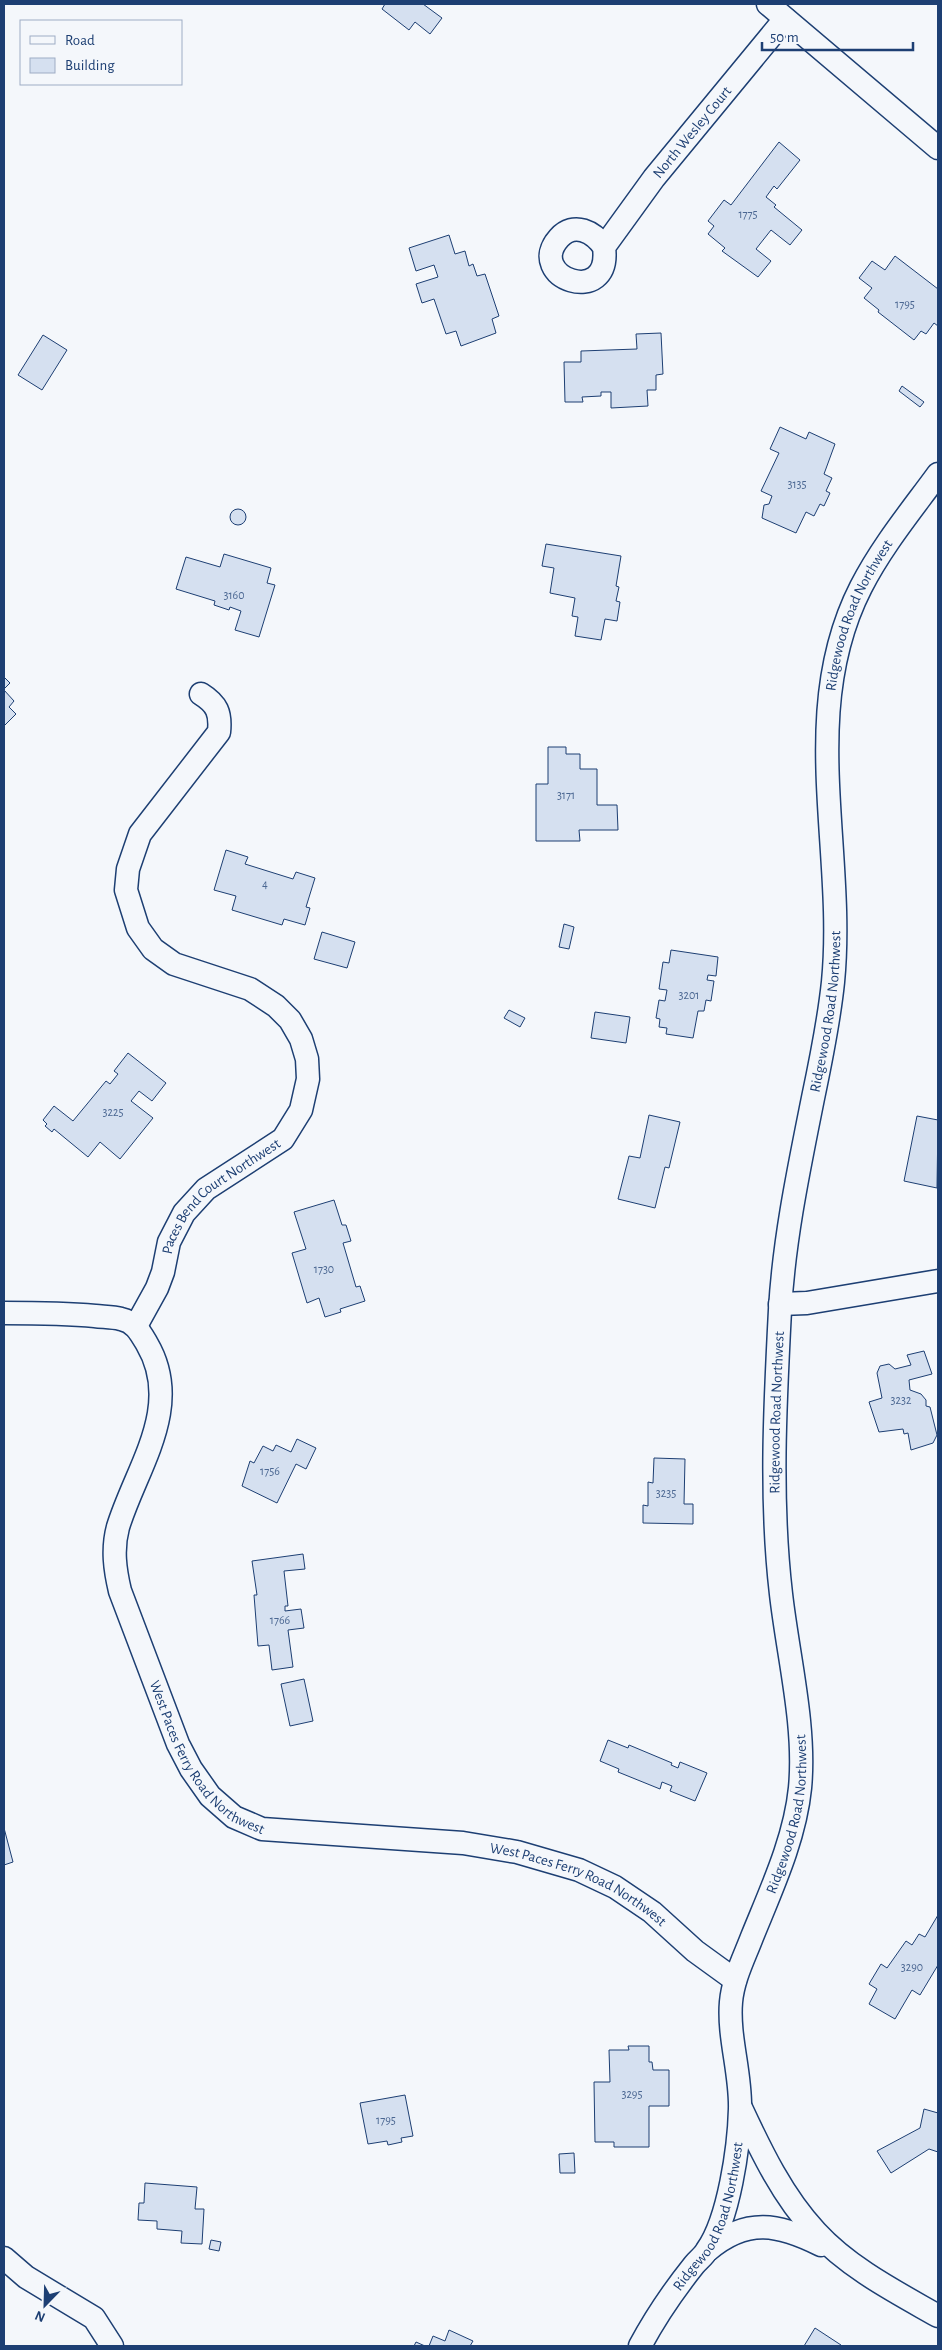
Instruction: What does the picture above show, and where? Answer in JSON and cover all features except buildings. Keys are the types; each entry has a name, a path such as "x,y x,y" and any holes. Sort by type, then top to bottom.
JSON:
{"street":[{"path":"768,4 938,148"},
{"name":"North Wesley Court","path":"604,247 654,178 786,19"},
{"name":"Ridgewood Road Northwest","path":"640,2346 657,2317 696,2262 708,2250 731,2187 740,2107 731,2004 735,1980 783,1858 801,1786 798,1718 781,1593 775,1522 774,1460 780,1304 800,1164 827,1026 834,979 836,914 829,818 826,731 830,684 840,639 859,590 885,545 938,474"},
{"name":"Paces Bend Court Northwest","path":"136,1326 157,1288 163,1272 169,1242 184,1213 206,1189 283,1140 302,1110 308,1079 307,1060 301,1039 290,1020 276,1006 250,989 174,964 153,949 138,928 126,890 128,869 140,834 219,732 220,719 218,709 212,700 201,694"},
{"path":"780,1304 807,1303 938,1281"},
{"path":"4,1313 67,1314 122,1319 136,1326"},
{"name":"West Paces Ferry Road Northwest","path":"136,1326 149,1347 156,1365 160,1385 161,1407 155,1434 118,1528 114,1551 116,1572 120,1591 178,1744 191,1770 210,1796 234,1817 262,1829 463,1843 517,1852 579,1870 615,1887 652,1912 695,1951 735,1980"},
{"path":"740,2107 760,2150 802,2216 817,2233 842,2255 883,2285 938,2316"},
{"path":"708,2250 735,2232 753,2227 770,2226 796,2232 842,2255"},
{"path":"4,2258 26,2277 94,2318 112,2346"}]}
